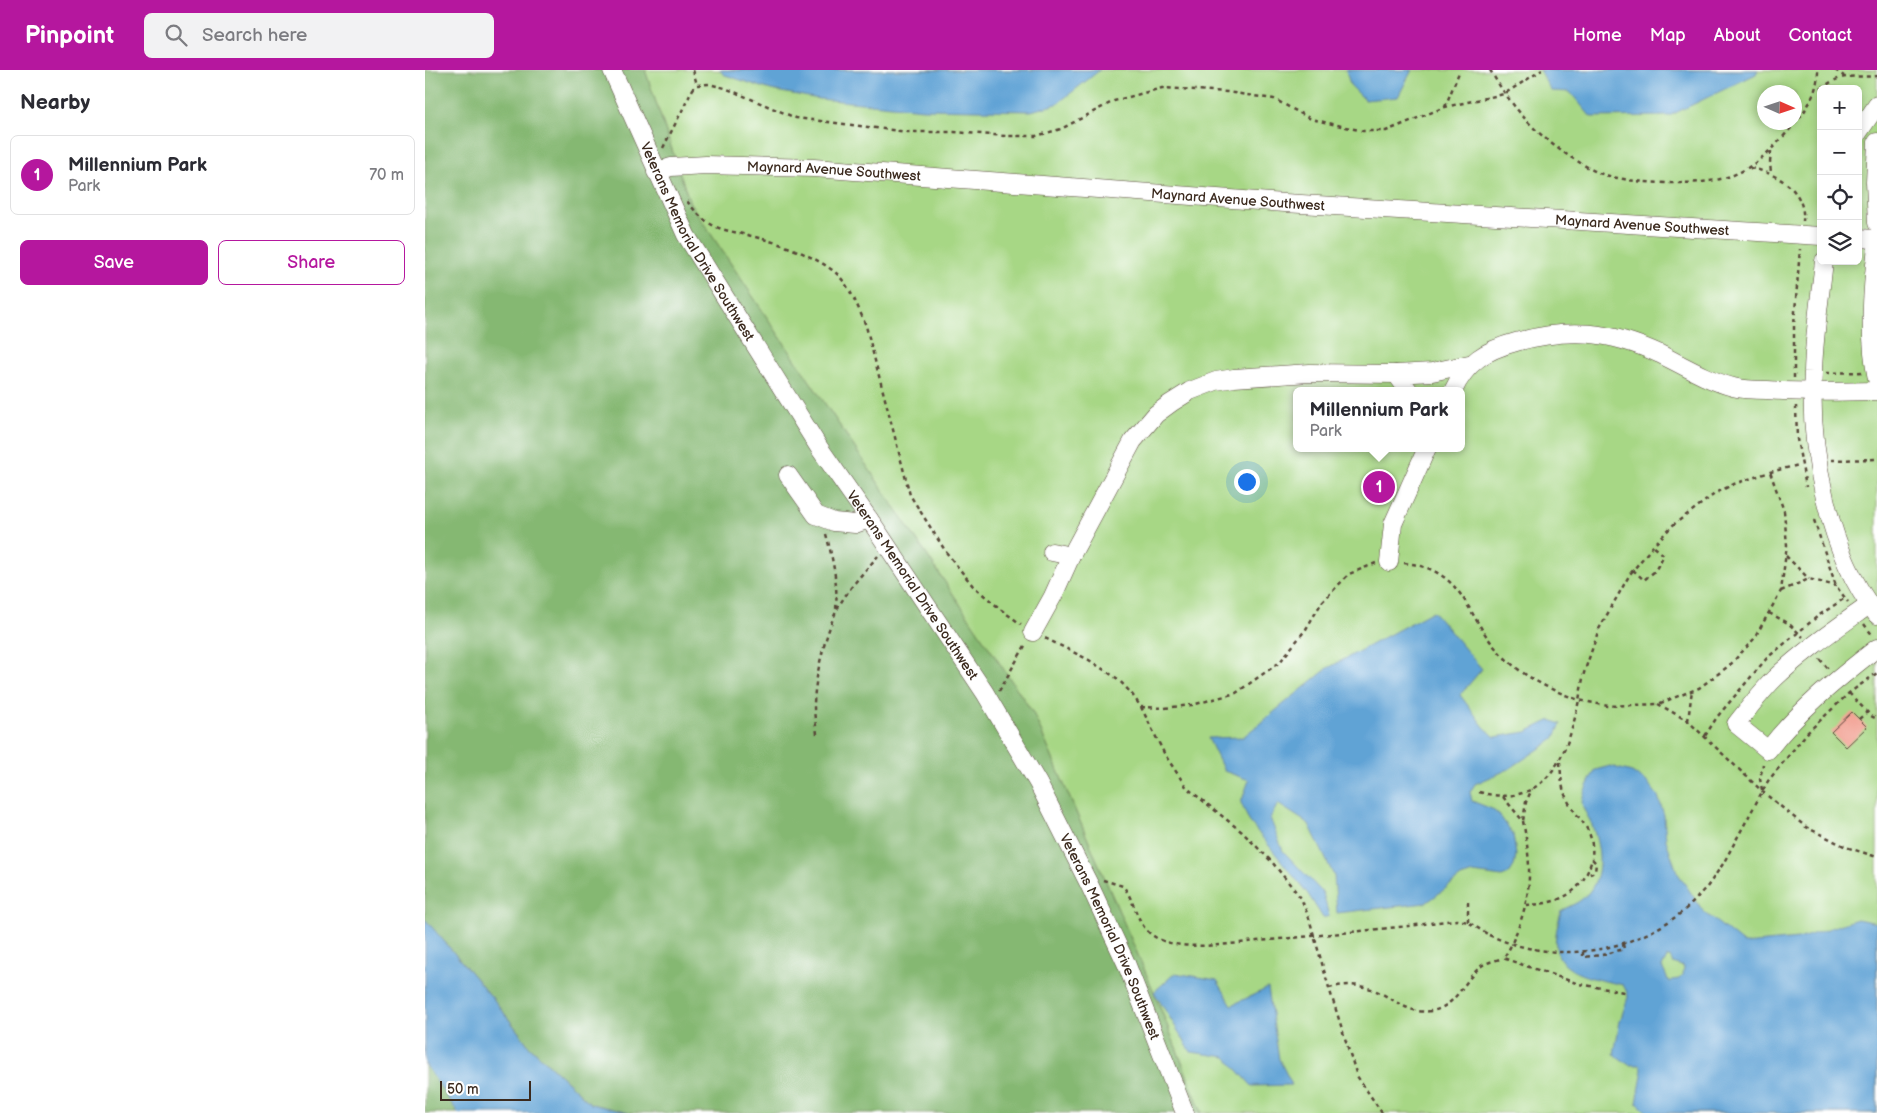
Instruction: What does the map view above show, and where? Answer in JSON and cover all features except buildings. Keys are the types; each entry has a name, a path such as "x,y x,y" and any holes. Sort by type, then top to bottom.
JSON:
{"street":[{"name":"Veterans Memorial Drive Southwest","path":"612,70 656,172 686,235 787,399 887,545 990,702 1038,783 1087,879 1126,963 1185,1113"},
{"path":"1860,130 1877,105"},
{"path":"1877,142 1875,182 1877,223"},
{"name":"Maynard Avenue Southwest","path":"656,172 671,167 706,166 815,168 1285,203 1817,236"},
{"path":"1862,238 1877,239"},
{"path":"1876,375 1872,320 1873,280 1877,246"},
{"path":"1824,265 1813,372 1819,461 1836,533 1852,574 1873,610 1827,635 1773,679 1736,724 1768,750 1805,708 1837,679 1877,648"},
{"path":"1033,632 1053,596 1071,556 1133,441 1156,414 1190,391 1216,381 1233,378 1310,374 1426,373 1469,364 1507,344 1540,336 1575,332 1610,336 1634,343 1714,381 1735,388 1813,392 1877,391"},
{"path":"1455,387 1469,364"},
{"path":"1397,374 1406,387"},
{"path":"1389,562 1393,524 1425,452"},
{"path":"789,475 816,515 834,522 855,524 869,519"},
{"path":"1052,552 1071,556"}],"path":[{"path":"693,70 697,85"},
{"path":"1445,106 1460,70"},
{"path":"1490,70 1504,94 1529,123 1559,150 1598,173 1643,183 1691,183 1728,178 1750,168 1804,114 1815,94 1818,70"},
{"path":"663,147 693,89 697,85 709,84 725,88 796,118 908,132 1036,136 1061,129 1115,101 1162,88 1227,92 1274,99 1311,119 1363,131 1386,131 1445,106 1504,94 1542,70"},
{"path":"1835,70 1844,76"},
{"path":"1826,85 1844,76 1877,76"},
{"path":"1771,149 1771,173"},
{"path":"1813,372 1876,375"},
{"path":"1479,792 1503,797 1533,788 1547,778 1560,762 1573,729 1583,673 1599,629 1633,570 1673,525 1716,493 1734,484 1770,472 1819,461 1877,459"},
{"path":"1141,706 1164,708 1192,705 1236,693 1281,662 1306,629 1322,602 1349,574 1378,563 1389,562 1412,564 1437,572 1451,582 1463,596 1488,638 1501,654 1529,678 1560,694 1608,706 1658,704 1699,688 1731,665 1754,639 1781,590 1787,545 1784,512 1770,472"},
{"path":"817,734 814,706 817,681 823,650 836,611 837,589 835,568 822,518"},
{"path":"836,611 860,576 887,545"},
{"path":"1633,570 1644,580 1655,571 1664,556 1653,546"},
{"path":"1786,556 1809,579 1836,586"},
{"path":"1781,590 1809,579"},
{"path":"1769,613 1788,622 1799,632"},
{"path":"990,702 1003,687 1033,632"},
{"path":"1087,879 1098,879 1123,886 1144,927 1153,936 1170,943 1183,945 1224,944 1314,936 1453,920 1468,922 1502,941 1546,952 1597,951 1623,944 1658,928 1697,899 1723,864 1768,781 1807,733 1849,693 1877,673"},
{"path":"1688,721 1692,690"},
{"path":"1658,704 1688,721 1763,792 1806,827 1846,846 1877,857"},
{"path":"1859,719 1867,712"},
{"path":"1763,792 1761,774 1768,750"},
{"path":"1526,905 1550,903 1573,892 1587,875 1592,859 1593,847 1590,832 1565,795 1561,783 1560,762"},
{"path":"1329,988 1356,985 1372,989 1408,1009 1429,1012 1453,1000 1480,967 1503,958 1507,953 1526,905 1529,887 1529,865 1523,821 1526,802 1533,788"},
{"path":"1503,797 1523,821"},
{"path":"1587,875 1595,872 1596,862 1592,859"},
{"path":"1468,898 1468,922"},
{"path":"1503,958 1574,982 1624,992"}],"green space":[{"path":"425,70 645,70 690,203 1033,713 1154,992 1202,1113 629,1113 591,1104 529,1046 495,1001 425,919"},
{"path":"645,70 1877,70 1877,1113 1202,1113 1154,992 1033,713 690,203"},
{"path":"425,1064 458,1113 425,1113"}],"water":[{"path":"719,70 1100,70 1057,104 1031,111 923,109 819,99 771,90 725,75"},
{"path":"1346,70 1412,70 1398,97 1365,100 1350,85"},
{"path":"1539,70 1758,70 1756,74 1669,116 1591,117 1570,92 1551,91"},
{"path":"1433,611 1482,669 1460,695 1484,727 1495,737 1526,732 1551,720 1561,724 1554,739 1509,769 1475,784 1470,792 1472,801 1492,809 1500,816 1513,834 1516,855 1514,866 1509,874 1502,877 1473,873 1461,877 1426,903 1337,913 1334,876 1309,824 1278,804 1270,818 1283,851 1323,893 1329,916 1323,918 1308,894 1249,821 1241,803 1249,780 1224,771 1208,738 1243,737 1328,668"},
{"path":"1610,766 1632,772 1647,782 1658,796 1664,815 1666,840 1677,872 1703,911 1744,944 1798,939 1857,919 1877,923 1877,1113 1648,1113 1637,1103 1642,1075 1640,1065 1629,1065 1614,1054 1620,1021 1628,997 1627,992 1623,985 1587,977 1576,972 1560,958 1556,948 1556,934 1561,911 1578,902 1586,895 1593,887 1597,878 1599,858 1596,838 1582,803 1585,791 1595,770","holes":["1667,957 1670,957 1673,963 1684,967 1683,975 1679,979 1669,982 1662,967"]},
{"path":"425,919 495,1001 529,1046 591,1104 629,1113 458,1113 425,1064"},
{"path":"1175,973 1217,980 1232,1005 1268,988 1279,1059 1292,1085 1252,1086 1226,1057 1191,1052 1154,992"}],"place":[{"name":"Millennium Park","path":"1379,487"}]}
